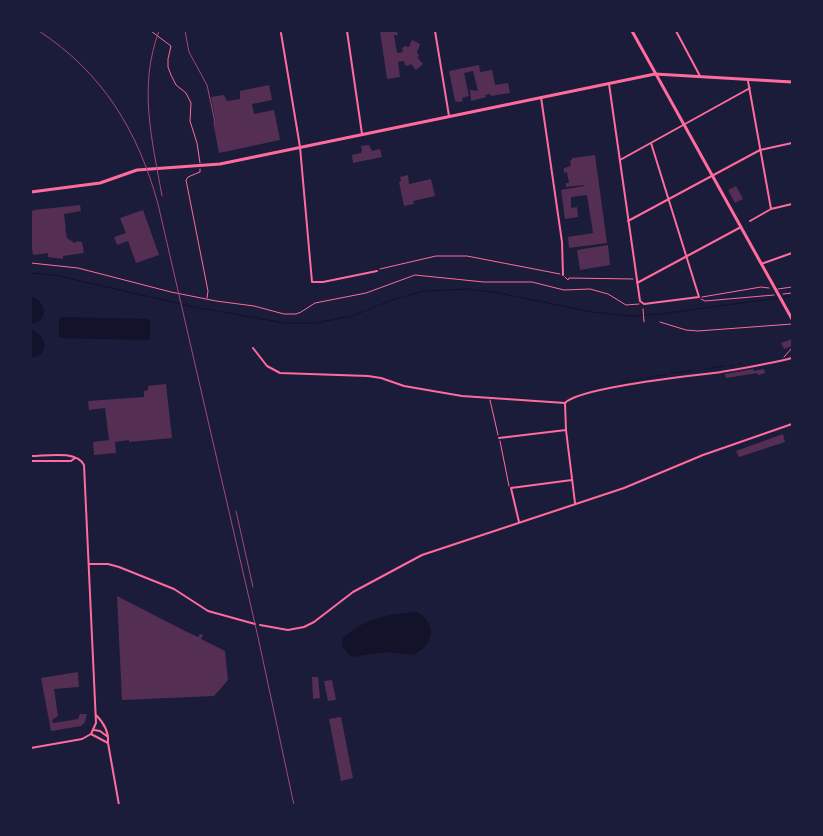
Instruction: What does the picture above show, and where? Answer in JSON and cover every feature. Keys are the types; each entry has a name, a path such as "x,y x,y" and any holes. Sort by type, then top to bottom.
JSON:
{"main road":[{"path":"632,31 792,319"},
{"path":"31,192 100,182 137,170 220,164 655,74 792,82"}],"street":[{"path":"346,31 362,134"},
{"path":"435,31 449,116"},
{"path":"676,31 700,76"},
{"path":"281,33 300,147 312,282 323,282 377,271"},
{"path":"748,79 771,209"},
{"path":"609,84 637,283 642,304 698,297 651,143"},
{"path":"620,160 750,88"},
{"path":"541,98 562,242 563,274"},
{"path":"628,221 760,150 792,143"},
{"path":"750,220 771,209 792,204"},
{"path":"637,283 741,228"},
{"path":"762,264 792,253"},
{"path":"253,348 272,370 280,373 368,376 434,392 462,396 565,403 572,398 614,388 677,377 724,372 792,358"},
{"path":"565,403 566,430 575,504"},
{"path":"260,625 288,630 304,627 314,622 347,595 408,561 451,544 624,488 703,455 792,424"},
{"path":"499,438 566,430"},
{"path":"31,456 71,456 83,463 96,715 94,730 82,739 31,748"},
{"path":"31,461 71,461 75,458"},
{"path":"519,522 511,488 572,480"},
{"path":"89,564 108,564 127,570 174,588 208,611 255,624"},
{"path":"96,715 105,727 108,737 118,805"},
{"path":"94,730 100,731 108,737"},
{"path":"90,734 108,743"}],"path":[{"path":"151,31 170,44 168,67 176,85 186,93 191,103 190,121 200,160"},
{"path":"200,166 200,172 188,177 186,180 208,291 207,299"},
{"path":"377,271 381,268 436,256 467,256 563,274 568,280 570,278 634,280 637,283"},
{"path":"31,263 78,268 171,292 231,304 254,306 284,314 296,314 314,303 366,293 415,275 484,282 532,282 557,289 590,289 600,291 626,305 642,304"},
{"path":"698,297 761,287 775,291"},
{"path":"698,297 705,301 792,287"},
{"path":"783,294 792,292"},
{"path":"643,309 644,322"},
{"path":"660,322 686,330 792,324"},
{"path":"784,360 783,358 792,348"},
{"path":"489,397 511,488"}],"shaded area":[{"path":"31,296 40,302 44,311 41,319 31,324"},
{"path":"61,317 148,319 150,321 150,338 147,340 61,338 59,336 59,319"},
{"path":"33,330 42,337 44,346 41,353 31,358 31,331"},
{"path":"417,612 428,623 431,635 425,647 412,655 386,652 351,657 342,646 343,638 360,626 377,618"}],"building":[{"path":"380,31 397,32 398,35 394,35 397,53 403,52 402,48 405,46 409,47 412,40 420,44 417,52 419,56 417,57 423,64 416,70 411,64 408,66 405,65 404,61 398,62 400,77 387,79"},
{"path":"479,65 480,72 492,70 495,85 508,83 510,93 485,95 486,97 471,101 470,90 478,91 473,71 464,73 469,96 462,98 463,101 455,101 449,71"},
{"path":"269,85 272,100 252,104 254,114 274,110 280,140 219,153 213,122 216,122 211,97 224,95 227,101 240,99 240,91"},
{"path":"369,145 372,151 380,149 382,157 353,163 352,155 361,153 361,146"},
{"path":"595,155 607,243 569,248 568,237 593,233 587,195 571,197 571,208 577,207 578,217 565,219 561,190 584,186 566,187 566,183 569,183 567,172 564,173 564,168 571,166 570,160 572,158"},
{"path":"408,175 409,184 431,179 435,196 413,201 414,204 404,206 399,182 401,181 400,177"},
{"path":"736,186 743,199 735,203 728,190"},
{"path":"80,205 81,211 64,214 65,229 67,238 75,243 77,241 82,242 84,253 63,256 63,259 48,257 48,253 33,255 31,212 34,210"},
{"path":"143,210 159,255 136,263 128,241 117,245 114,237 126,233 120,218"},
{"path":"608,245 610,265 580,270 577,250"},
{"path":"792,339 792,346 784,349 781,343"},
{"path":"753,369 754,371 764,369 765,373 726,378 725,374"},
{"path":"166,384 172,438 115,442 116,453 94,455 93,442 109,440 105,408 89,410 88,401 144,397 144,391 148,390 148,386"},
{"path":"783,434 785,442 739,457 736,451"},
{"path":"117,596 198,637 200,634 203,635 201,639 225,651 228,680 214,696 122,700"},
{"path":"78,672 79,687 54,689 58,716 52,720 53,723 78,719 80,714 87,714 85,722 81,726 51,731 41,678"},
{"path":"312,677 318,677 320,698 313,699"},
{"path":"332,680 336,700 328,701 324,681"},
{"path":"341,717 353,778 341,781 329,719"}],"waterway":[{"path":"31,273 59,276 194,307 285,323 315,323 352,316 392,300 424,291 468,289 499,293 592,312 632,316 661,314 792,296"},
{"path":"729,366 733,365"},
{"path":"712,368 725,366"},
{"path":"672,373 692,371"},
{"path":"656,376 666,375"},
{"path":"646,378 653,377"},
{"path":"620,383 628,381"}],"railway":[{"path":"39,31 62,47 100,85 128,128 150,177 158,204 258,637 294,805"},
{"path":"159,31 149,72 148,93 151,134 162,196"},
{"path":"185,31 189,52 207,85 215,122"},
{"path":"236,511 253,587"}]}
